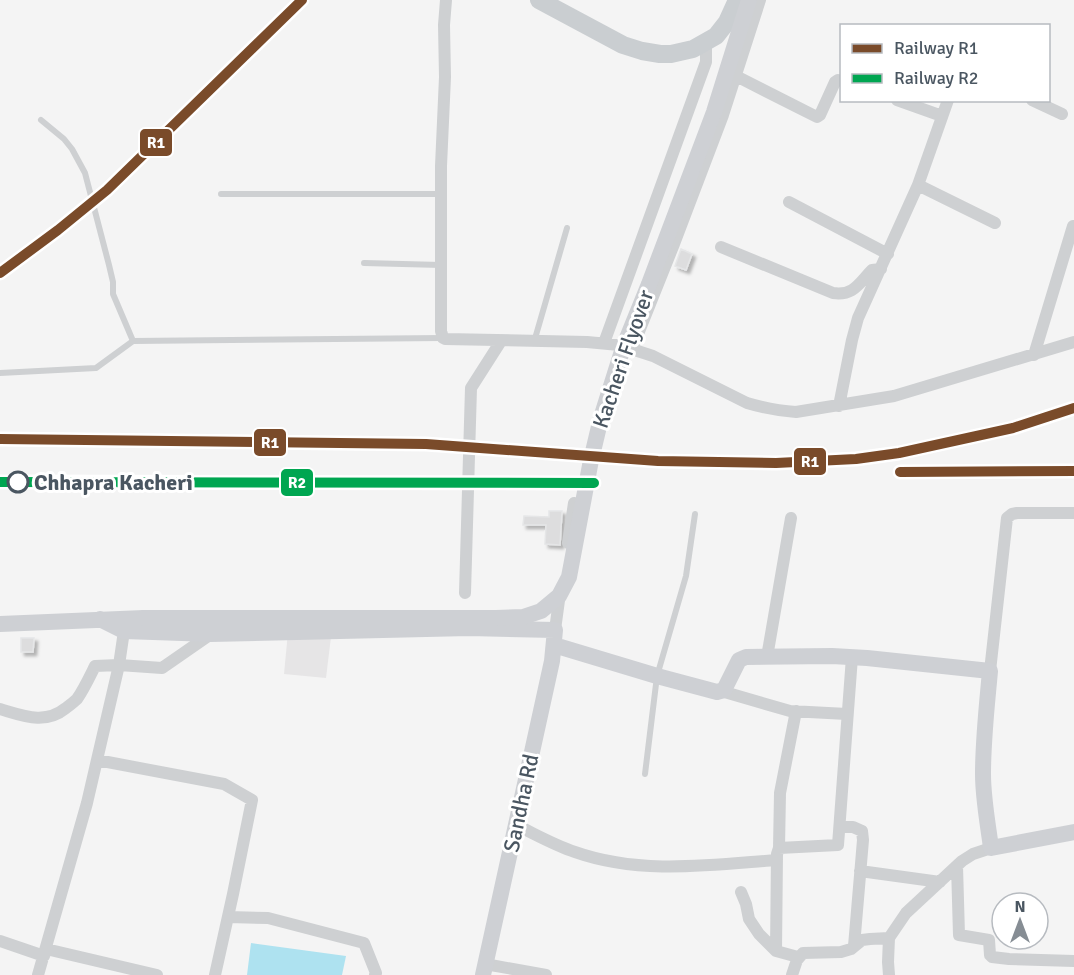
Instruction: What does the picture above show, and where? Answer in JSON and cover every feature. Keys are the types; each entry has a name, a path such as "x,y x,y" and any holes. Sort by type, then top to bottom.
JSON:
{"main road":[{"path":"539,0 623,45 660,54 693,50 716,36 727,22 737,0"}],"street":[{"path":"446,0 441,194 441,331 443,338 619,345 653,356 747,403 779,411 796,412 894,396 1074,342"},
{"name":"Kacheri Flyover","path":"0,624 144,618 496,618 522,617 541,611 559,596 569,577 601,418 617,368 714,112 749,0"},
{"path":"632,349 715,136 760,0"},
{"path":"604,343 706,62 706,43"},
{"path":"736,76 817,117 835,82 840,80"},
{"path":"903,102 942,116"},
{"path":"838,406 858,318 918,185 947,102"},
{"path":"1036,102 1062,114"},
{"path":"918,185 995,223"},
{"path":"789,202 888,254"},
{"path":"1034,355 1073,226"},
{"path":"721,247 839,294 850,292 872,270 881,269"},
{"path":"465,593 471,388 501,341"},
{"path":"555,638 574,503"},
{"path":"991,848 984,794 984,739 1007,518 1017,513 1074,513"},
{"path":"767,657 791,518"},
{"path":"100,619 124,631 211,634 469,628 555,638 657,676 712,692 721,691 790,711 847,714"},
{"path":"38,975 87,803 119,665 124,631"},
{"path":"0,709 40,718 58,714 77,699 96,666 162,668 211,634"},
{"name":"Sandha Rd","path":"484,970 552,661 555,638"},
{"path":"721,691 726,686 739,660 746,657 852,657 990,671"},
{"path":"516,825 577,853 643,866 669,867 838,845 852,657"},
{"path":"776,951 780,793 796,711"},
{"path":"97,760 224,784 252,800 215,975"},
{"path":"840,827 852,827 862,831 854,946"},
{"path":"889,975 889,938 906,913 957,866 973,854 991,848 1074,832"},
{"path":"957,866 959,935 988,940 992,957 1074,961"},
{"path":"860,872 940,882"},
{"path":"741,892 749,919 759,934 776,951 798,957"},
{"path":"228,917 268,918 364,943 375,975"},
{"path":"792,975 798,957 803,953 846,951 865,940 889,938"},
{"path":"0,941 157,975"},
{"path":"484,970 546,975"}],"lane":[{"path":"41,120 64,139 85,173 113,282 113,294 133,341"},
{"path":"221,194 441,194"},
{"path":"534,342 567,228"},
{"path":"364,263 442,265"},
{"path":"0,373 96,368 133,341 443,338"},
{"path":"645,774 657,676 686,576 695,514"}],"shaded area":[{"path":"288,632 331,637 326,678 284,674"}],"water":[{"path":"251,943 346,956 342,975 247,975"}],"building":[{"path":"681,249 692,254 686,270 675,266"},
{"path":"549,511 562,511 560,545 545,544 546,525 523,525 524,516 549,517"},
{"path":"21,638 34,638 33,652 21,652"}],"railway":[{"path":"0,273 107,190 302,0"}],"rail line":[{"name":"R1","path":"0,273 107,190 302,0"},
{"name":"R1","path":"0,439 426,444 658,461 776,463 856,459 899,453 1013,428 1074,408"},
{"name":"R1","path":"900,472 1074,471"},
{"name":"R2","path":"0,482 594,483"}],"place":[{"name":"Chhapra Kacheri","path":"18,482"}]}
